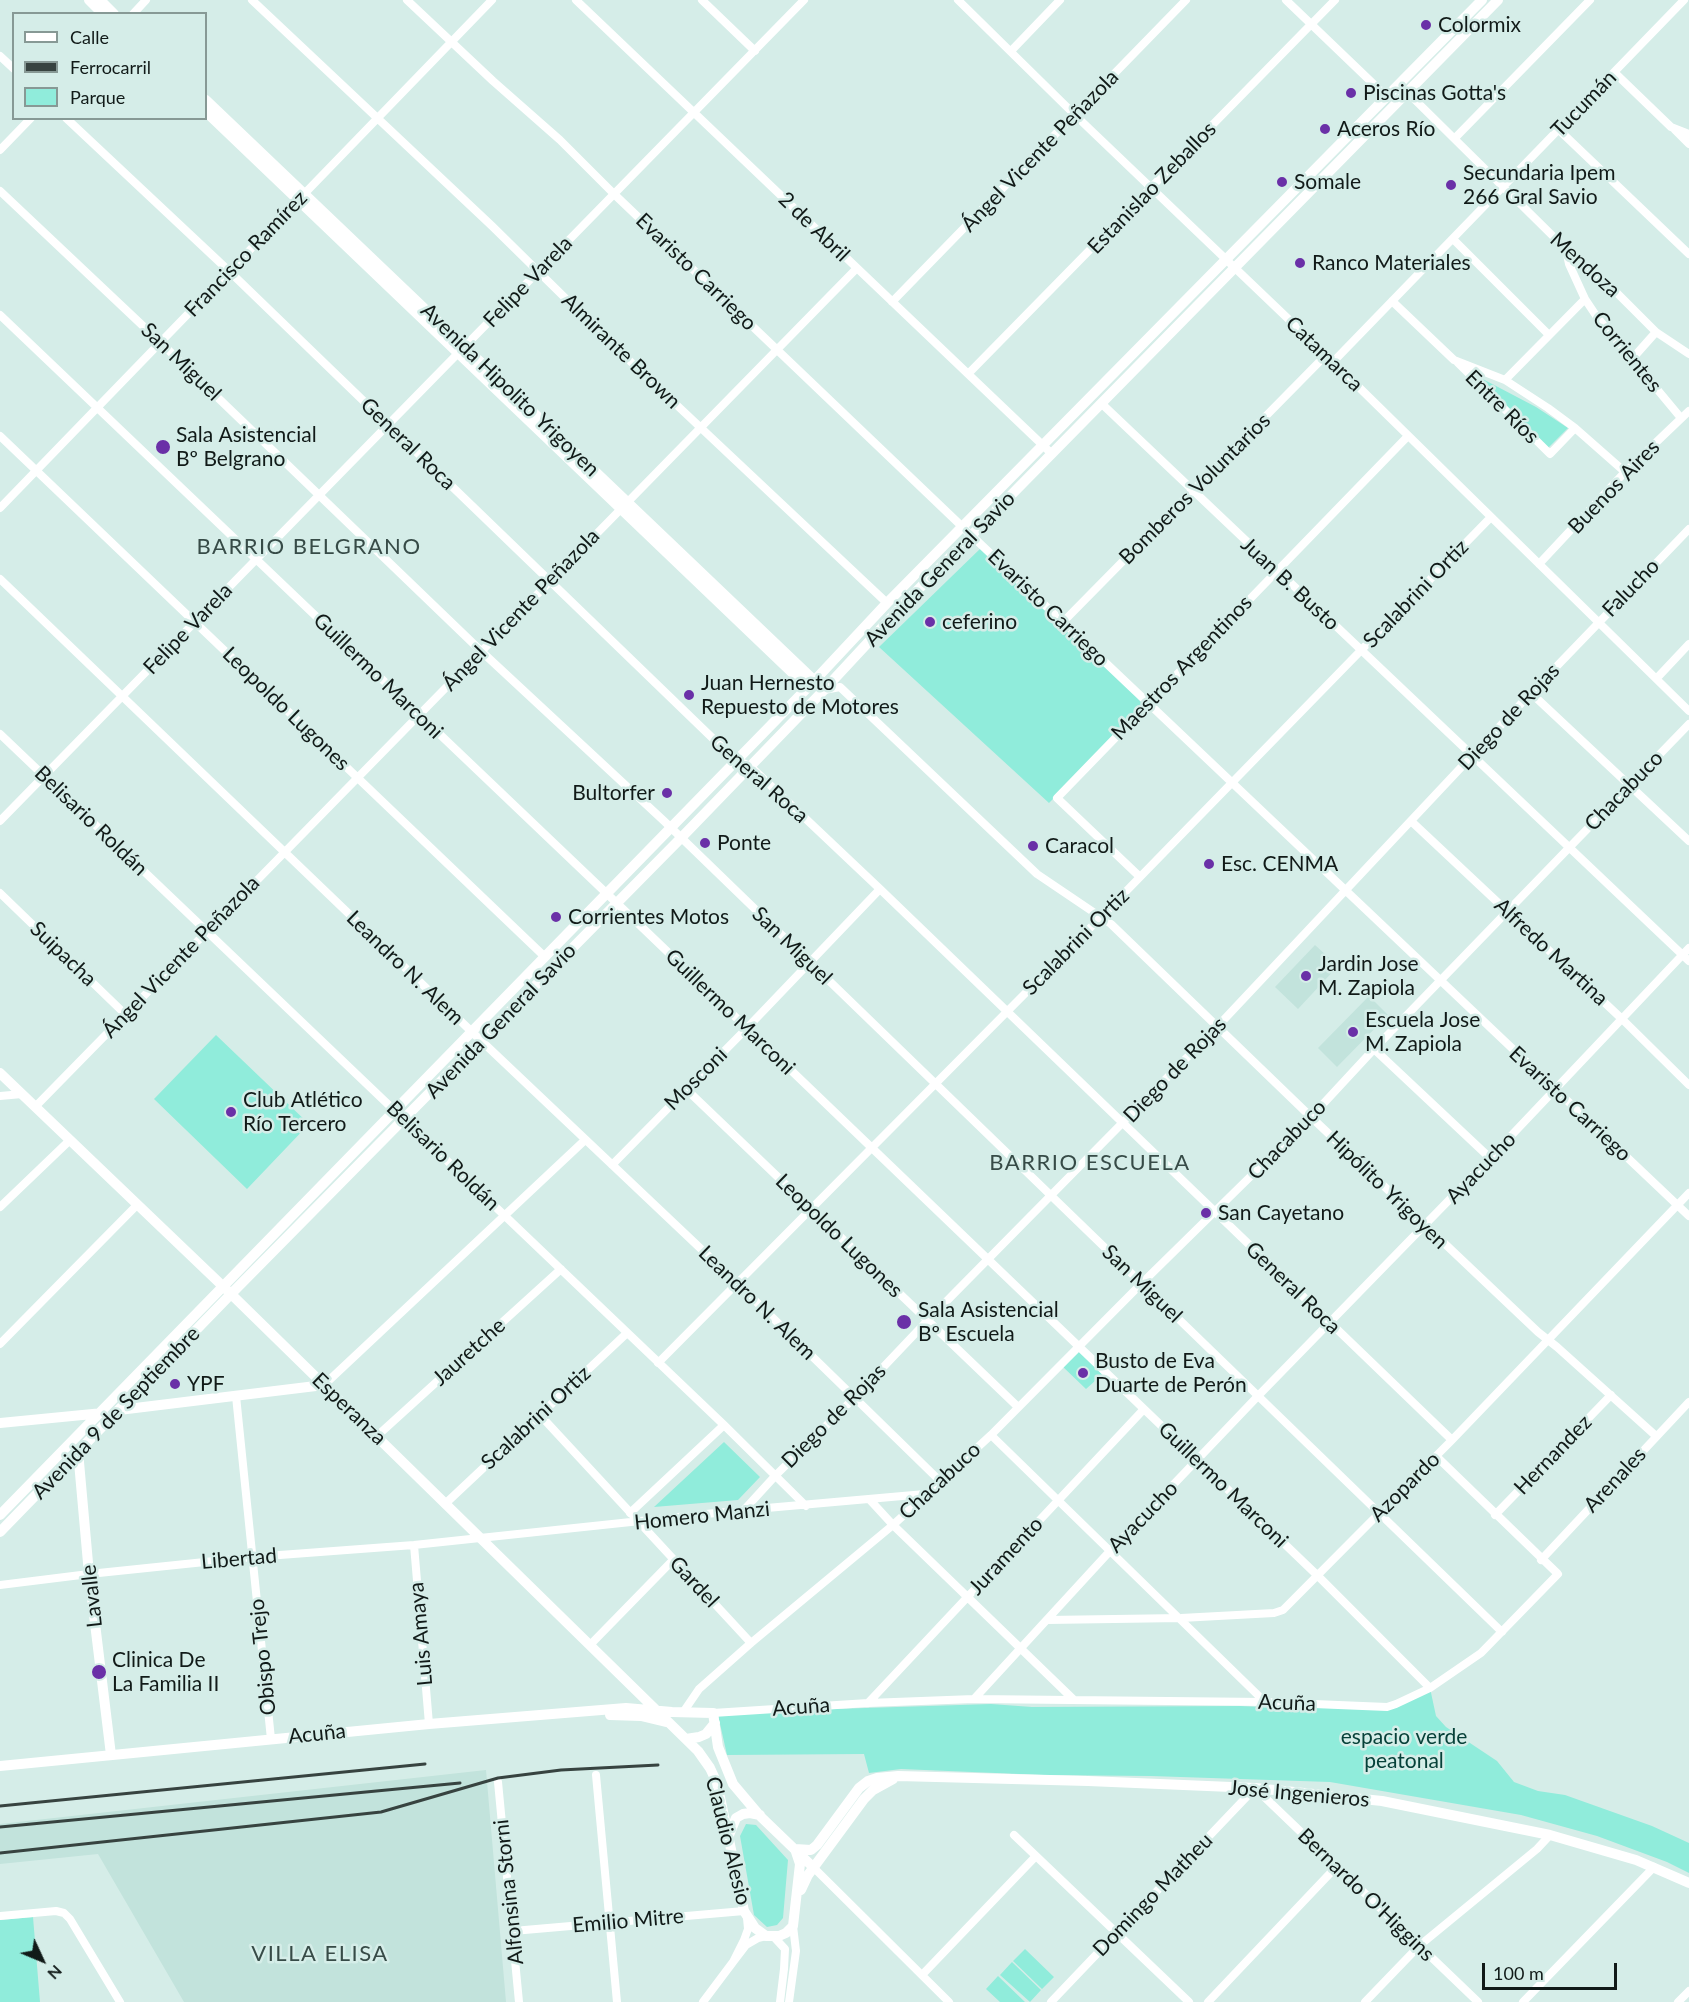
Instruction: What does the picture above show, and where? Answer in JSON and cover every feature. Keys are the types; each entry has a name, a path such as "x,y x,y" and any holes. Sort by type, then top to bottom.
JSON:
{"main road":[{"path":"89,0 101,12"},
{"path":"100,0 112,12"},
{"name":"Avenida General Savio","path":"227,1290 395,1111 887,603 1482,0"},
{"name":"Avenida General Savio","path":"227,1290 404,1120 681,838 901,607 1498,0"},
{"name":"Avenida Hipolito Yrigoyen","path":"207,101 301,197 461,350 811,684 824,690"},
{"name":"Avenida Hipolito Yrigoyen","path":"207,113 301,197"},
{"name":"Esperanza","path":"0,1073 227,1290 695,1748"},
{"name":"Avenida 9 de Septiembre","path":"0,1532 120,1410 227,1290"},
{"name":"Avenida 9 de Septiembre","path":"0,1515 227,1290"},
{"path":"0,1423 101,1413 324,1385"},
{"name":"Lavalle","path":"77,1437 89,1574 111,1755"},
{"name":"Acuña","path":"0,1766 429,1724 626,1708 684,1711 714,1718"},
{"path":"684,1711 680,1724 683,1736 699,1737 706,1734 714,1718"},
{"path":"562,1714 641,1716 669,1723"},
{"path":"714,1718 718,1747 728,1774 739,1792 813,1867"},
{"name":"Claudio Alesio","path":"695,1748 714,1775 746,1914 759,1932 769,1936"},
{"path":"797,1898 813,1867 864,1799 873,1790 898,1776"},
{"name":"José Ingenieros","path":"795,1849 811,1850 817,1845 859,1788 868,1781 898,1776 1088,1781 1255,1788 1382,1801 1550,1835 1611,1852 1654,1867 1689,1883"},
{"path":"729,1835 736,1818 750,1813 760,1815"},
{"path":"769,1936 786,1933 793,1926 800,1864 795,1849"}],"street":[{"path":"134,12 146,0"},
{"name":"Almirante Brown","path":"252,0 887,603"},
{"name":"Evaristo Carriego","path":"407,0 560,140 972,536 1689,1216"},
{"name":"Francisco Ramírez","path":"0,508 492,0"},
{"name":"2 de Abril","path":"576,0 1052,454"},
{"path":"702,0 755,51"},
{"name":"Felipe Varela","path":"0,821 804,0"},
{"name":"Catamarca","path":"957,0 1326,355 1689,711"},
{"path":"1011,51 1060,0"},
{"name":"Ángel Vicente Peñazola","path":"892,302 1186,0"},
{"path":"1287,0 1386,96"},
{"name":"Estanislao Zeballos","path":"968,374 1335,0"},
{"path":"1455,138 1590,0"},
{"name":"Tucumán","path":"1333,362 1684,0"},
{"path":"0,57 12,67"},
{"path":"1615,73 1689,144"},
{"name":"Mendoza","path":"1408,93 1566,249 1612,288 1656,332 1689,354"},
{"path":"0,150 29,120"},
{"name":"General Roca","path":"68,120 389,424 736,760 750,766 879,889 1452,1440"},
{"path":"1671,127 1689,134"},
{"path":"1559,130 1689,254"},
{"name":"San Miguel","path":"0,190 481,651 671,828 1502,1632"},
{"path":"1453,239 1549,334"},
{"name":"Corrientes","path":"1566,249 1569,264 1585,299 1682,418"},
{"name":"Ángel Vicente Peñazola","path":"35,1107 857,268"},
{"path":"1505,380 1585,299"},
{"name":"Entre Ríos","path":"1392,301 1550,454 1575,428"},
{"name":"Guillermo Marconi","path":"0,315 1318,1576 1430,1688"},
{"path":"1632,359 1656,332"},
{"name":"Bomberos Voluntarios","path":"1063,622 1326,355"},
{"name":"Entre Ríos","path":"1454,360 1505,380 1575,428 1625,472"},
{"name":"Juan B. Busto","path":"1102,404 1686,958"},
{"name":"Buenos Aires","path":"1539,564 1625,472 1689,411"},
{"name":"Leopoldo Lugones","path":"0,436 545,957"},
{"name":"Maestros Argentinos","path":"1140,877 1057,798 1408,436"},
{"name":"Scalabrini Ortiz","path":"658,1363 1102,916 1491,517"},
{"name":"Falucho","path":"1598,622 1689,529"},
{"name":"Leandro N. Alem","path":"0,579 481,1041 737,1283 940,1481"},
{"name":"Diego de Rojas","path":"744,1510 1217,1027 1598,622"},
{"path":"1657,678 1689,644"},
{"name":"Hipólito Yrigoyen","path":"824,690 840,687 1037,874 1102,916 1425,1226 1538,1332 1656,1436"},
{"path":"1531,693 1689,841"},
{"name":"Chacabuco","path":"684,1711 699,1689 893,1525 991,1435 1311,1117 1374,1048 1689,724"},
{"name":"Belisario Roldán","path":"0,734 806,1506"},
{"name":"Alfredo Martina","path":"1411,821 1689,1084"},
{"name":"Mosconi","path":"612,1166 879,889"},
{"name":"Suipacha","path":"0,893 125,1014"},
{"name":"Ayacucho","path":"974,1699 1110,1551 1257,1397 1425,1226 1622,1019 1686,958 1689,948"},
{"path":"1374,1048 1490,1158"},
{"name":"Leopoldo Lugones","path":"686,1089 1018,1407"},
{"path":"0,1096 22,1094"},
{"path":"0,1207 70,1140"},
{"path":"324,1385 585,1140"},
{"name":"Azopardo","path":"1047,1620 1181,1618 1274,1613 1283,1610 1452,1440 1689,1193"},
{"path":"0,1344 137,1205"},
{"name":"Jauretche","path":"377,1436 561,1269"},
{"name":"Scalabrini Ortiz","path":"445,1504 627,1333"},
{"name":"Hernandez","path":"1495,1515 1611,1395"},
{"name":"Obispo Trejo","path":"236,1396 271,1739"},
{"name":"Arenales","path":"1541,1560 1689,1402"},
{"name":"Juramento","path":"868,1703 1144,1409"},
{"name":"Gardel","path":"540,1415 751,1643"},
{"path":"630,1513 724,1425"},
{"path":"991,1435 1181,1618 1264,1702"},
{"path":"1436,1456 1541,1560"},
{"name":"Homero Manzi","path":"480,1537 926,1494"},
{"path":"870,1500 1074,1700"},
{"name":"Libertad","path":"0,1585 254,1557 414,1545 480,1537"},
{"name":"Luis Amaya","path":"414,1545 429,1724"},
{"path":"590,1645 673,1560"},
{"name":"Acuña","path":"714,1718 868,1703 974,1699 1264,1702 1387,1707 1430,1688 1471,1660 1502,1632 1558,1574 1541,1560"},
{"path":"596,1775 617,2002"},
{"name":"Alfonsina Storni","path":"498,1782 519,2002"},
{"name":"Bernardo O'Higgins","path":"1255,1788 1478,2002"},
{"name":"Domingo Matheu","path":"1051,2002 1255,1788"},
{"path":"1014,1835 1189,2002"},
{"path":"1365,2002 1419,1946 1537,1849 1550,1835"},
{"path":"922,1975 1036,1856"},
{"path":"1209,2002 1337,1866"},
{"path":"813,1867 949,2002"},
{"path":"1523,2002 1654,1867"},
{"path":"0,1916 56,1911 63,1913 70,1919 120,2002"},
{"path":"733,1962 748,1929 746,1914"},
{"name":"Emilio Mitre","path":"513,1931 746,1914"},
{"path":"789,2002 796,1952 793,1926"},
{"path":"703,2002 746,1946 758,1938 769,1936 785,1949 780,2002"},
{"path":"1678,2002 1689,1991"}],"shaded area":[{"name":"Jardin Jose M. Zapiola","path":"1315,945 1338,966 1298,1009 1275,987"},
{"name":"Escuela Jose M. Zapiola","path":"1369,996 1388,1015 1337,1067 1318,1048"},
{"path":"486,1770 506,2002 184,2002 98,1854 0,1864 0,1824"}],"green space":[{"path":"1477,376 1536,407 1568,428 1548,448"},
{"path":"983,546 1148,703 1049,803 879,647"},
{"name":"Club Atlético Río Tercero","path":"216,1035 309,1124 247,1189 154,1099"},
{"path":"1079,1347 1105,1372 1086,1389 1061,1365"},
{"path":"724,1442 760,1477 738,1500 654,1507"},
{"name":"espacio verde peatonal","path":"1430,1688 1436,1716 1446,1727 1497,1761 1514,1782 1538,1791 1565,1795 1652,1826 1689,1843 1689,1873 1667,1862 1597,1836 1521,1815 1330,1782 901,1769 869,1773 864,1754 727,1755 718,1715 991,1704 1032,1707 1387,1707"},
{"path":"746,1824 756,1825 788,1860 783,1918 777,1925 767,1927 754,1915 740,1836"},
{"path":"33,1917 40,2002 0,2002 0,1920"},
{"path":"1025,1949 1054,1977 1042,1989 1013,1961"},
{"path":"1012,1962 1041,1990 1030,2002 1000,1975"},
{"path":"998,1976 1025,2002 1000,2002 986,1989"}],"railway":[{"path":"0,1806 425,1764"},
{"path":"0,1853 381,1812 498,1778 561,1770 658,1765"},
{"path":"0,1827 460,1783"}],"place":[{"name":"Colormix","path":"1426,25"},
{"name":"Piscinas Gotta's","path":"1351,93"},
{"name":"Aceros Río","path":"1325,129"},
{"name":"Somale","path":"1282,182"},
{"name":"Secundaria Ipem 266 Gral Savio","path":"1451,185"},
{"name":"Ranco Materiales","path":"1300,263"},
{"name":"Sala Asistencial Bº Belgrano","path":"163,447"},
{"name":"ceferino","path":"930,622"},
{"name":"Juan Hernesto Repuesto de Motores","path":"689,695"},
{"name":"Bultorfer","path":"667,793"},
{"name":"Ponte","path":"705,843"},
{"name":"Caracol","path":"1033,846"},
{"name":"Esc. CENMA","path":"1209,864"},
{"name":"Corrientes Motos","path":"556,917"},
{"name":"Jardin Jose M. Zapiola","path":"1306,976"},
{"name":"Escuela Jose M. Zapiola","path":"1353,1032"},
{"name":"Club Atlético Río Tercero","path":"231,1112"},
{"name":"San Cayetano","path":"1206,1213"},
{"name":"Sala Asistencial Bº Escuela","path":"904,1322"},
{"name":"Busto de Eva Duarte de Perón","path":"1083,1373"},
{"name":"YPF","path":"175,1384"},
{"name":"Clinica De La Familia II","path":"99,1672"}],"district":[{"name":"BARRIO BELGRANO","path":"309,547"},
{"name":"BARRIO ESCUELA","path":"1090,1163"},
{"name":"VILLA ELISA","path":"320,1954"}]}
